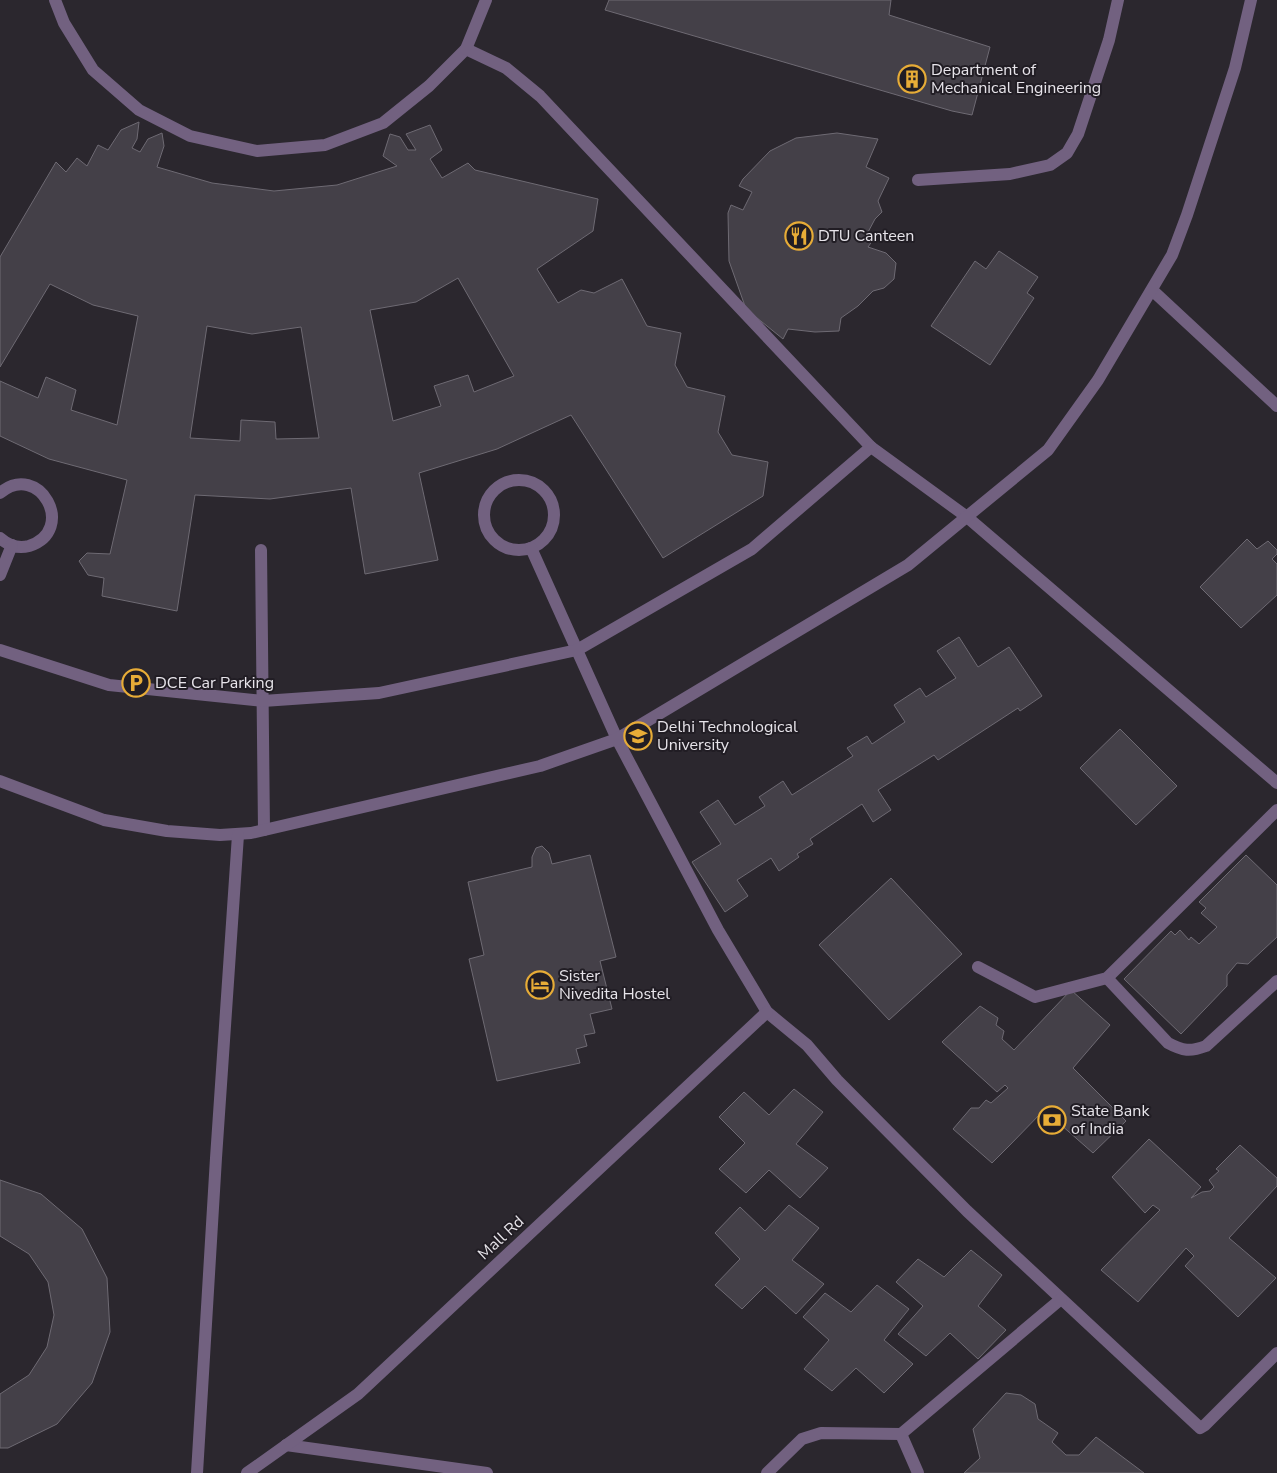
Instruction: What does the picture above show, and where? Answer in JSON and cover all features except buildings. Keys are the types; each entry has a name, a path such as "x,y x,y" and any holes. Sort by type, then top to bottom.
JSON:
{"lane":[{"path":"55,0 64,23 93,70 139,110 190,136 257,151 326,146 383,124 429,86 466,49 486,0"},
{"path":"918,180 1010,174 1050,165 1067,153 1078,134 1108,40 1118,0"},
{"path":"0,781 104,820 167,831 238,835 540,766 617,739 908,565 1048,450 1098,380 1172,255 1235,68 1251,0"},
{"path":"466,49 506,68 540,96 871,447 967,517 1277,783"},
{"path":"1152,290 1277,406"},
{"path":"0,650 109,685 263,701 379,693 577,650 752,548 871,447"},
{"path":"516,480 527,481 537,485 546,492 552,502 554,513 551,529 541,543 531,548 519,550 508,548 497,542 485,522 484,510 488,500 495,490 504,483 516,480"},
{"path":"0,493 15,485 25,485 34,488 43,494 49,502 52,511 52,521 48,530 43,538 34,544 25,547 12,545 0,538"},
{"path":"0,574 12,545"},
{"path":"531,548 617,739 718,930 767,1012 807,1045 838,1080 960,1204 1200,1428 1277,1353"},
{"path":"261,550 264,830"},
{"path":"978,967 1034,996 1108,978 1277,810"},
{"path":"197,1473 238,835"},
{"path":"1108,978 1168,1043 1177,1048 1192,1051 1206,1046 1277,981"},
{"name":"Mall Rd","path":"247,1473 358,1394 767,1012"},
{"path":"767,1473 802,1439 821,1432 901,1434 1061,1299"},
{"path":"901,1434 918,1473"},
{"path":"286,1446 487,1473"}],"place":[{"name":"Department of Mechanical Engineering","path":"912,79"},
{"name":"DTU Canteen","path":"799,236"},
{"name":"DCE Car Parking","path":"136,683"},
{"name":"Delhi Technological University","path":"638,736"},
{"name":"Sister Nivedita Hostel","path":"540,985"},
{"name":"State Bank of India","path":"1052,1120"}]}
